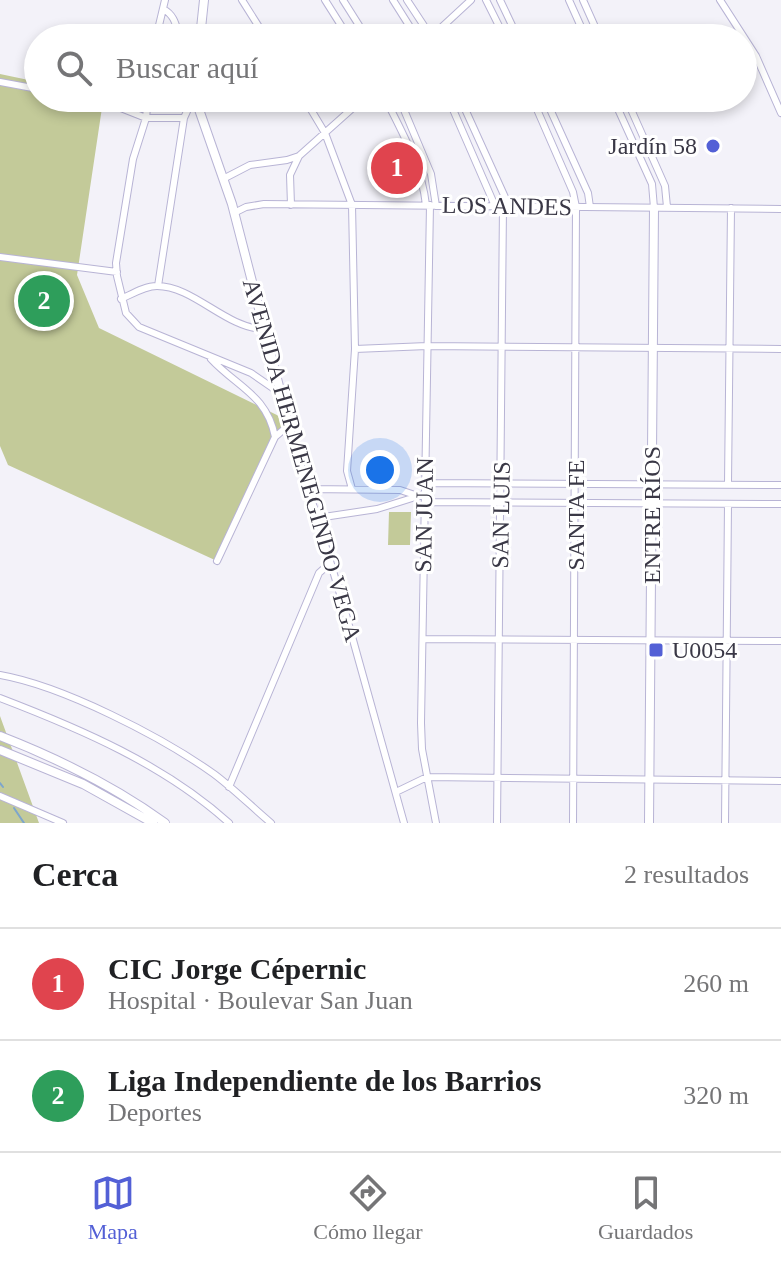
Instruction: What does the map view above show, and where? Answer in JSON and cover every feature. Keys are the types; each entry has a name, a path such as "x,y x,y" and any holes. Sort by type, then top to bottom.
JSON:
{"street":[{"path":"159,24 165,0"},
{"path":"201,24 204,0"},
{"path":"242,0 257,24"},
{"path":"325,0 340,24"},
{"path":"343,0 358,24"},
{"path":"393,0 408,24"},
{"path":"407,0 423,24"},
{"path":"445,24 471,0"},
{"path":"486,0 498,24"},
{"path":"500,0 511,24"},
{"path":"569,0 580,24"},
{"path":"583,0 594,24"},
{"path":"720,0 735,24"},
{"path":"163,9 170,13 175,24"},
{"path":"757,58 781,113"},
{"path":"0,82 24,86"},
{"path":"131,112 146,118 184,118"},
{"path":"147,112 133,159 117,272 126,313 139,327 251,373 280,393"},
{"path":"158,286 186,112"},
{"name":"AVENIDA HERMENEGINDO VEGA","path":"199,112 234,213 262,329 404,823"},
{"path":"312,112 325,133 352,205 355,349 347,471 352,489"},
{"path":"223,179 250,165 299,156 348,112"},
{"path":"392,112 431,205"},
{"path":"405,112 431,174 431,205"},
{"path":"455,112 502,206"},
{"path":"465,112 502,206"},
{"name":"SANTA FE","path":"538,112 573,192 576,207 573,823"},
{"path":"551,112 588,193 590,207"},
{"path":"619,112 652,184 654,208"},
{"path":"632,112 665,186 667,207"},
{"path":"291,205 290,175 299,156"},
{"name":"LOS ANDES","path":"234,213 264,204 781,209"},
{"name":"SAN JUAN","path":"431,205 421,736 436,823"},
{"name":"SAN LUIS","path":"497,823 502,206"},
{"name":"ENTRE RÍOS","path":"649,823 654,208"},
{"path":"728,484 731,208"},
{"path":"0,257 117,272"},
{"path":"121,299 158,286 182,293 242,325 262,329"},
{"path":"355,349 427,346 781,349"},
{"path":"209,356 221,370 260,401 275,437"},
{"path":"217,561 275,437 289,425"},
{"path":"425,483 781,485"},
{"path":"308,489 400,490 425,498 502,502 781,504"},
{"path":"317,518 377,509 415,495"},
{"path":"725,823 728,504"},
{"path":"229,787 319,573 330,563"},
{"path":"423,639 781,641"},
{"path":"0,675 62,693 140,731 194,761 268,822"},
{"path":"0,698 133,757 189,791 229,823"},
{"path":"0,736 62,761 111,786 165,823"},
{"path":"0,750 83,784 153,823"},
{"path":"396,792 427,777 781,781"},
{"path":"0,796 63,823"}],"green space":[{"path":"0,74 24,79 24,112 101,112 77,275 99,328 287,420 289,425 281,431 217,561 8,465 0,446"},
{"path":"389,512 411,512 410,545 388,545"},
{"path":"0,716 39,823 0,823"}],"waterway":[{"path":"0,783 3,787"},
{"path":"14,808 24,823"}],"place":[{"name":"Jardín 58","path":"713,146"},
{"name":"CIC Jorge Cépernic","path":"397,168"},
{"name":"Liga Independiente de los Barrios","path":"44,301"},
{"name":"U0054","path":"656,650"}]}
